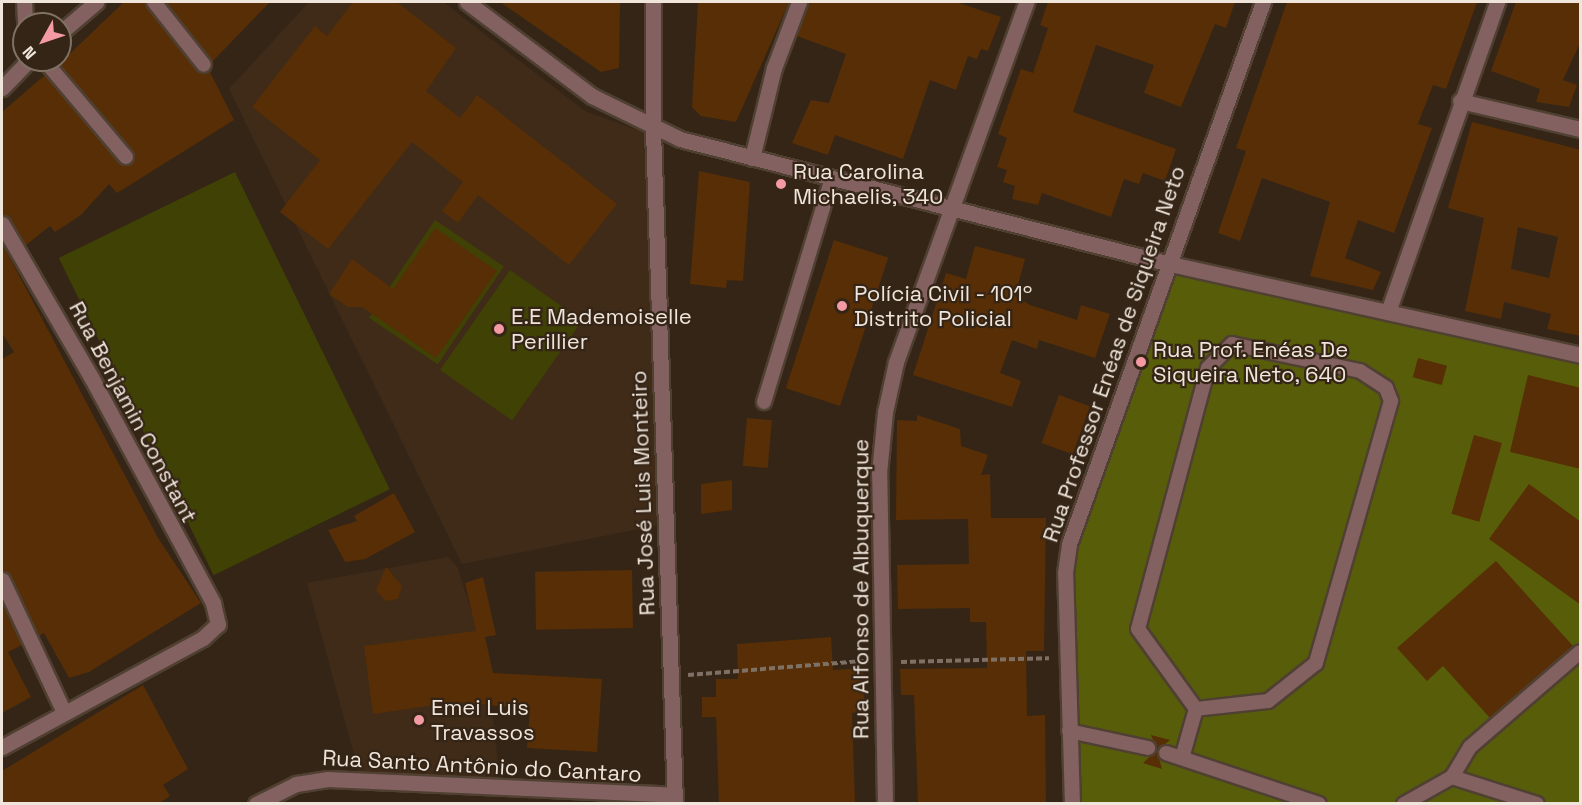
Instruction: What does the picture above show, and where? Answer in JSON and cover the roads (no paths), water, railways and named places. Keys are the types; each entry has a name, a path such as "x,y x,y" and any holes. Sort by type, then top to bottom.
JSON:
{"street":[{"path":"72,23 96,2"},
{"path":"467,2 592,96 652,130 752,158 1166,263 1581,355"},
{"name":"Rua José Luis Monteiro","path":"653,2 652,130 675,799"},
{"path":"752,158 774,68 799,2"},
{"name":"Rua Alfonso de Albuquerque","path":"885,804 879,473 885,412 896,362 1026,2"},
{"name":"Rua Professor Enéas de Siqueira Neto","path":"1072,804 1069,731 1069,544 1166,263 1263,2"},
{"path":"1388,312 1497,2"},
{"path":"2,88 17,72"},
{"path":"1461,101 1581,129"},
{"name":"Rua Benjamin Constant","path":"2,224 91,377 213,603 218,624 203,638 63,711"},
{"path":"2,580 63,711 2,747"},
{"name":"Rua Santo Antônio do Cantaro","path":"256,804 296,784 328,779 675,799"}],"lane":[{"path":"154,2 204,65"},
{"path":"54,72 126,157"},
{"path":"764,402 832,178"},
{"path":"1232,344 1375,378 1390,401 1316,663 1268,701 1196,709 1138,629 1208,368 1232,344"},
{"path":"1404,804 1452,777 1470,747 1581,651"},
{"path":"1182,758 1196,709"},
{"path":"1069,731 1148,748"},
{"path":"1166,753 1319,804"},
{"path":"1452,777 1537,804"}],"place":[{"name":"Rua Carolina Michaelis, 340","path":"781,184"},
{"name":"Polícia Civil - 101º Distrito Policial","path":"842,306"},
{"name":"E.E Mademoiselle Perillier","path":"499,329"},
{"name":"Rua Prof. Enéas De Siqueira Neto, 640","path":"1141,362"},
{"name":"Emei Luis Travassos","path":"419,720"}]}
